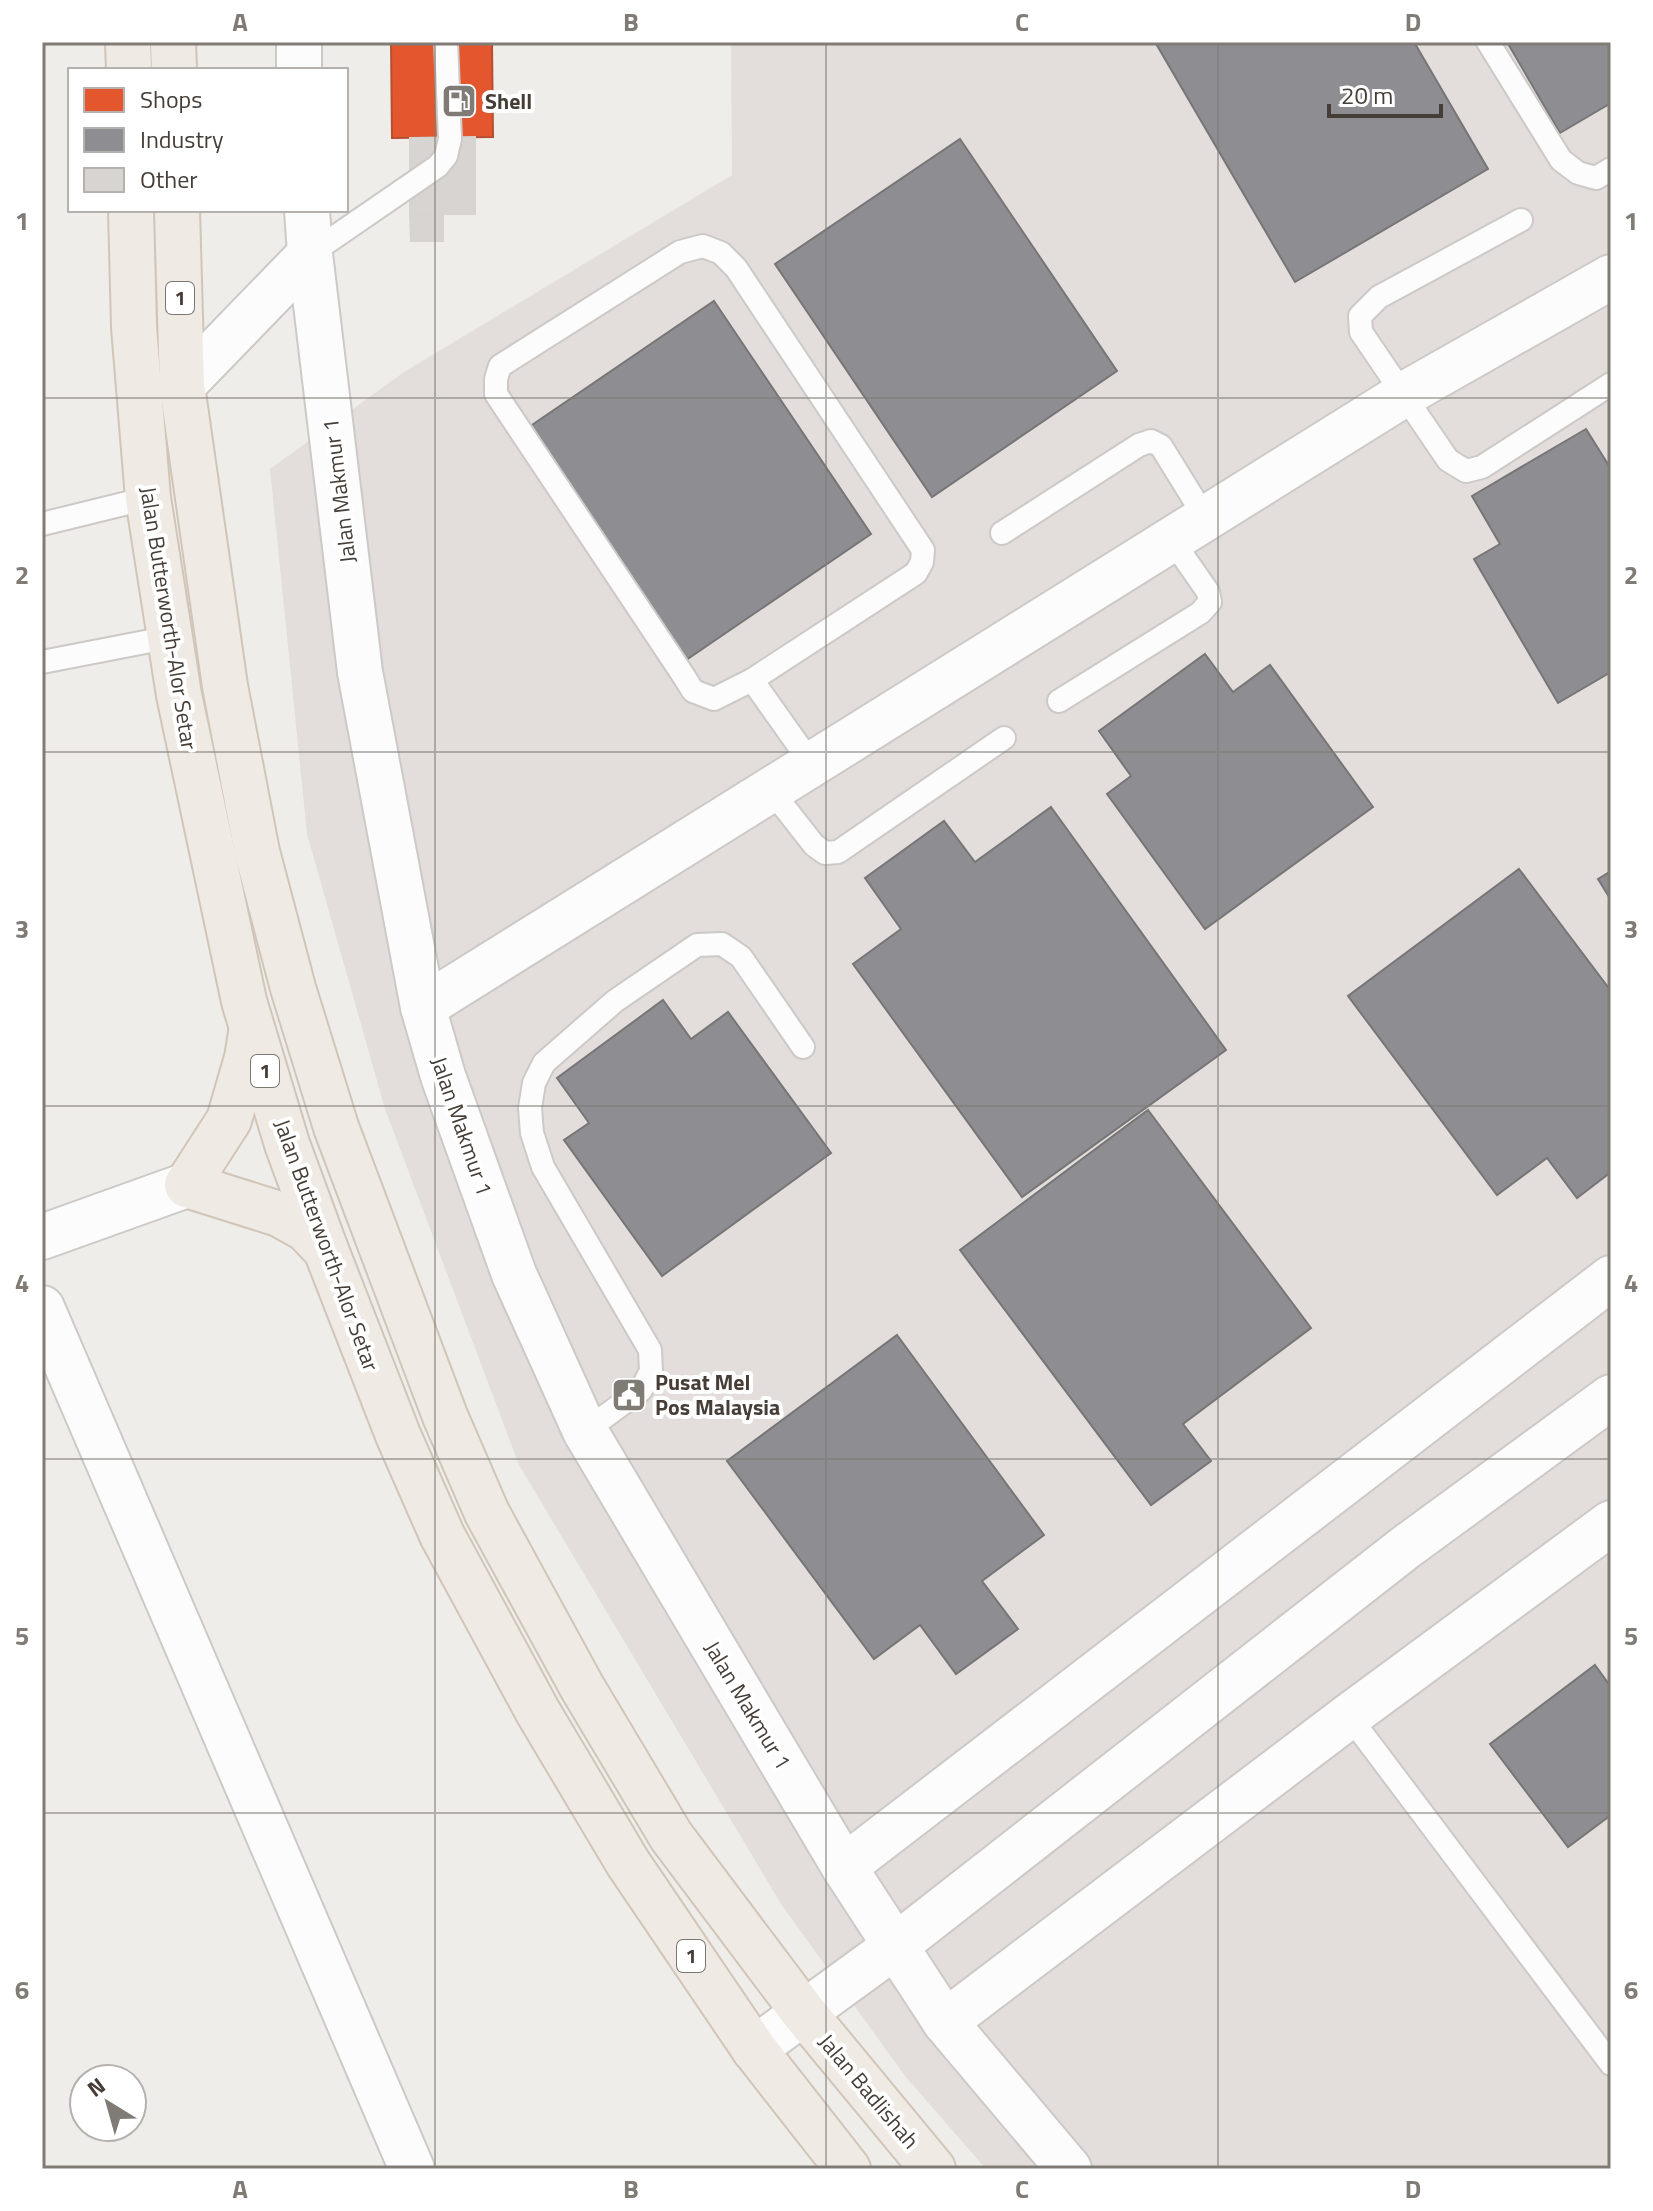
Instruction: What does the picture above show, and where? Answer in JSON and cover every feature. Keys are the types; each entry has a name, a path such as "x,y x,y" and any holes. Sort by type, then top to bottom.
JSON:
{"main road":[{"path":"128,42 129,68"},
{"path":"173,42 174,68"},
{"name":"Jalan Butterworth-Alor Setar","path":"131,212 134,327 148,498 179,695 244,1001 287,1144 398,1435 442,1535 538,1712 628,1863 754,2049"},
{"name":"Jalan Butterworth-Alor Setar","path":"177,212 182,386 225,686 257,852 293,988 336,1127 445,1416 487,1513 582,1687 671,1836 804,2013"},
{"path":"252,1026 244,1069 229,1120 187,1185 279,1214 306,1229 326,1250"},
{"name":"Jalan Badlishah","path":"804,2013 933,2169"},
{"name":"1","path":"754,2049 848,2169"}],"street":[{"path":"299,42 299,68"},
{"name":"Jalan Makmur 1","path":"307,212 360,672 423,1007 443,1076 514,1274 585,1431 844,1867 945,2022 1069,2169"},
{"path":"182,386 310,254"},
{"path":"423,1007 1403,395 1611,277"},
{"path":"42,1237 187,1185"},
{"path":"844,1867 1548,1323 1611,1278"},
{"path":"42,1308 412,2169"},
{"path":"754,2049 894,1947 1406,1547 1611,1397"},
{"path":"945,2022 1349,1716 1611,1523"}],"lane":[{"path":"310,254 438,166 446,156 450,139 446,42"},
{"path":"1488,42 1561,160 1578,173 1596,178 1611,169"},
{"path":"1521,220 1379,297 1360,316 1361,332 1448,460 1466,471 1482,467 1611,384"},
{"path":"703,246 721,253 736,268 923,550 922,562 916,573 752,680 714,699 693,691 496,394 500,366 680,252 703,246"},
{"path":"1002,533 1139,445 1151,441 1161,446 1210,602 1200,613 1059,701"},
{"path":"42,524 148,498"},
{"path":"42,662 171,637"},
{"path":"752,680 811,763"},
{"path":"770,789 814,845 825,853 838,852 1004,738"},
{"path":"585,1431 641,1390 651,1371 650,1350 543,1167 532,1133 530,1108 534,1083 544,1063 615,1001 697,945 722,944 741,957 803,1047"},
{"path":"1349,1716 1611,2064"}],"shaded area":[{"path":"731,42 1611,42 1611,2169 986,2169 905,2076 781,1904 519,1465 385,1109 307,834 270,469 404,372 732,175"}],"building: Shops":[{"path":"391,42 492,42 493,137 392,138"}],"building: Industry":[{"path":"1155,42 1414,42 1488,169 1295,282"},
{"path":"1507,42 1611,42 1611,103 1560,133"},
{"path":"960,139 1117,371 932,497 775,264"},
{"path":"714,301 871,534 686,660 529,427"},
{"path":"1586,429 1611,469 1611,672 1558,703 1474,559 1500,544 1472,496"},
{"path":"1205,654 1233,692 1270,665 1373,807 1205,929 1107,794 1131,776 1099,731"},
{"path":"1051,807 1226,1050 1022,1197 853,964 901,929 865,878 944,821 975,862"},
{"path":"1519,869 1611,991 1611,1172 1577,1198 1547,1158 1497,1195 1348,996"},
{"path":"1611,871 1611,900 1598,879"},
{"path":"663,1000 691,1039 728,1012 831,1153 662,1276 564,1140 589,1123 557,1078"},
{"path":"1148,1110 1311,1328 1183,1424 1211,1461 1151,1505 960,1250"},
{"path":"897,1335 1044,1535 982,1581 1018,1629 956,1674 920,1625 874,1659 727,1461"},
{"path":"1595,1665 1611,1687 1611,1815 1568,1847 1490,1744"}],"building: Other":[{"path":"475,137 475,214 410,214 410,138"},
{"path":"410,214 443,214 443,241 411,241"}],"place":[{"name":"Shell","path":"459,101"},
{"name":"Pusat Mel Pos Malaysia","path":"629,1395"}]}
